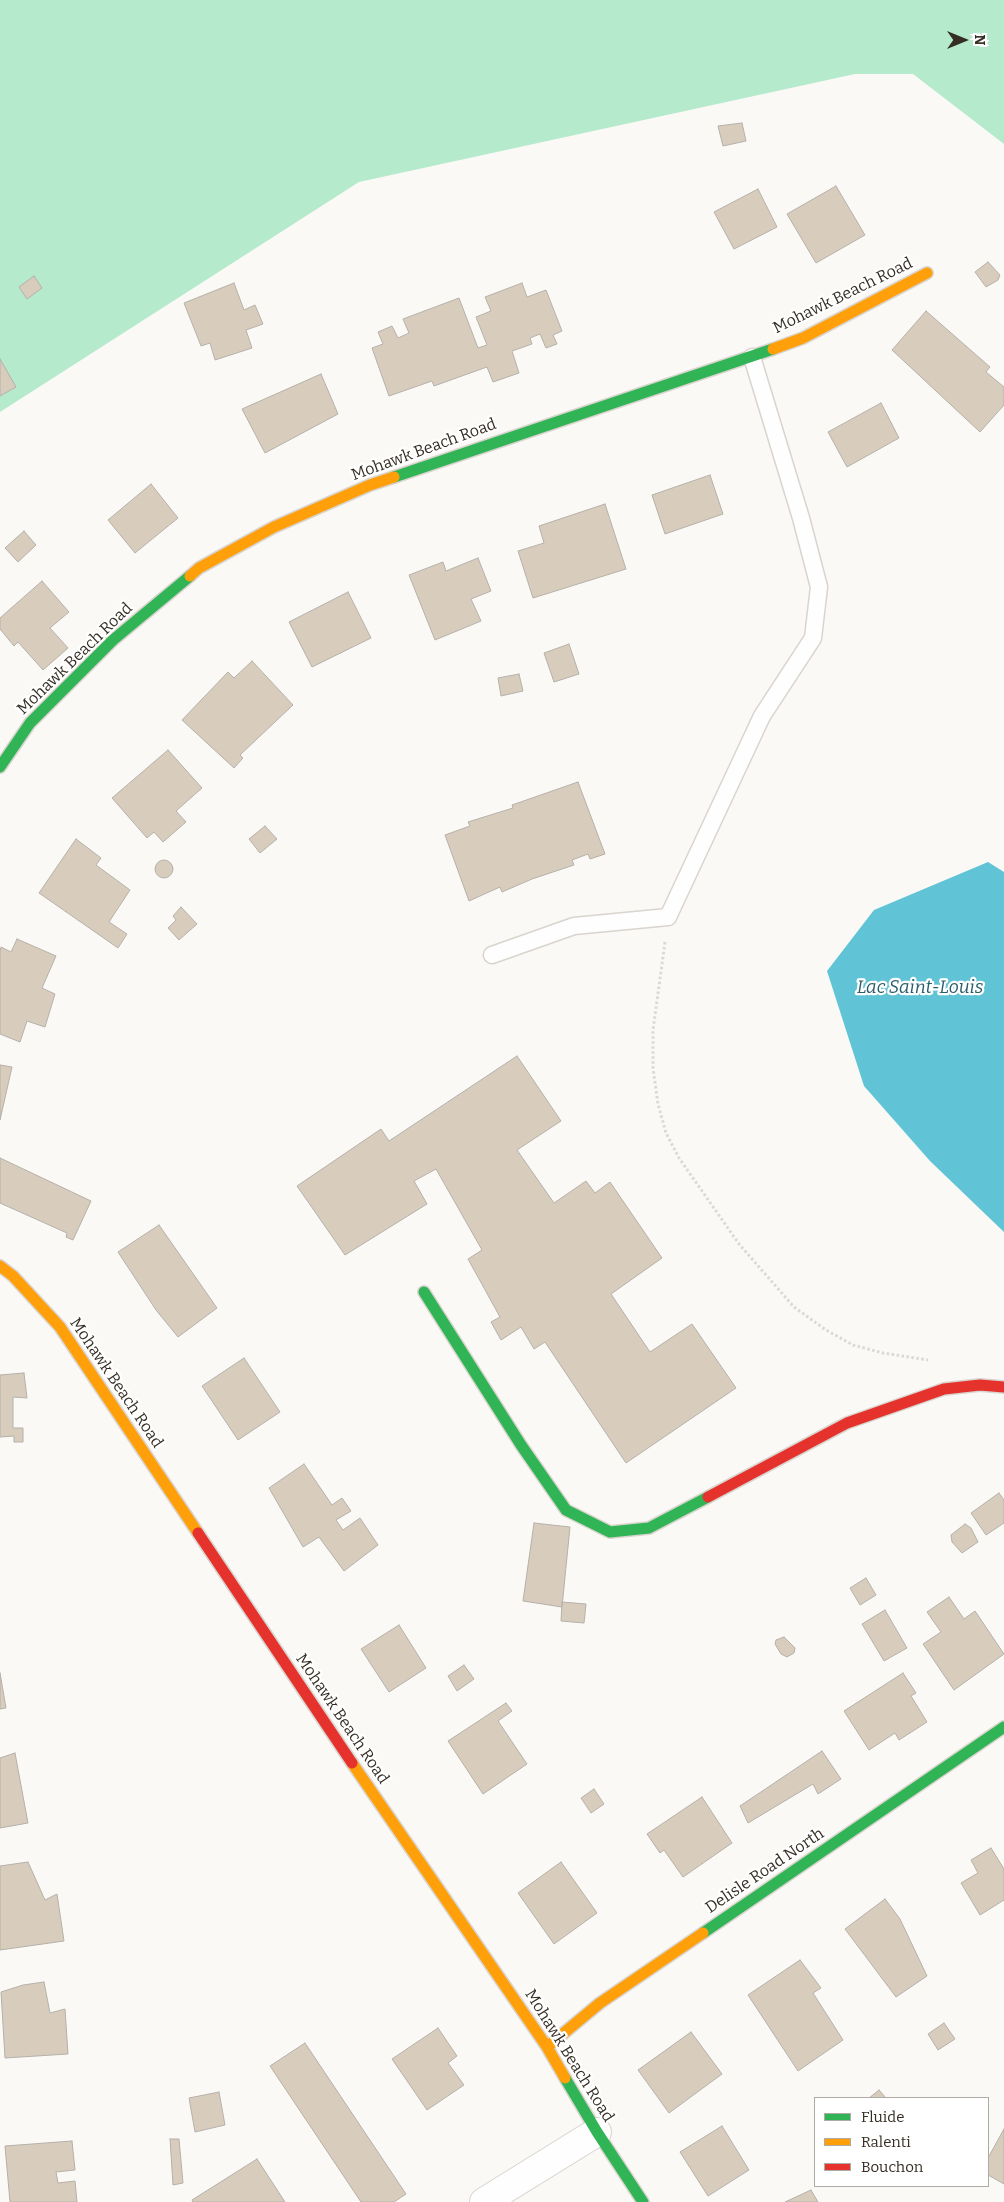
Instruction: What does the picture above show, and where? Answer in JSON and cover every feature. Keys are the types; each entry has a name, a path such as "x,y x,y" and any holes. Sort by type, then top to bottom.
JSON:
{"street":[{"name":"Mohawk Beach Road","path":"0,767 30,723 113,640 208,563 274,527 370,485 752,357 803,338 927,273"},
{"name":"Mohawk Beach Road","path":"0,1266 13,1276 60,1327 323,1721 548,2047 598,2132 643,2202"},
{"path":"424,1292 521,1445 566,1510 610,1532 649,1528 847,1423 944,1389 980,1385 1004,1388"},
{"name":"Delisle Road North","path":"548,2047 600,2003 1004,1727"},
{"path":"484,2202 598,2132"}],"lane":[{"path":"492,955 574,926 668,917 762,716 813,638 819,586 752,357"}],"path":[{"path":"668,917 653,1030 653,1068 658,1104 666,1133 679,1158 738,1244 794,1306 826,1330 853,1345 883,1353 938,1362"}],"green space":[{"path":"0,0 1004,0 1004,144 913,74 855,74 359,182 0,412"}],"water":[{"name":"Lac Saint-Louis","path":"988,862 1004,872 1004,1232 930,1161 864,1086 827,971 874,910"}],"building":[{"path":"742,123 746,141 723,146 718,126"},
{"path":"836,186 865,235 816,263 787,214"},
{"path":"758,189 777,227 734,249 714,212"},
{"path":"988,262 1000,275 998,280 986,287 975,272"},
{"path":"34,276 42,288 27,299 19,287"},
{"path":"234,283 244,310 255,305 263,324 246,330 252,348 215,360 210,343 201,346 184,303"},
{"path":"522,283 527,297 546,290 562,331 553,335 557,344 546,348 540,334 530,338 532,344 512,351 519,373 493,382 487,367 434,386 432,381 389,396 372,348 383,344 378,332 392,326 398,338 409,333 403,319 459,298 478,348 487,345 476,317 491,311 485,297"},
{"path":"926,311 990,367 986,372 1004,387 1004,405 980,432 892,350"},
{"path":"0,359 16,387 0,396"},
{"path":"321,374 338,414 265,453 242,409"},
{"path":"881,403 899,438 847,467 828,432"},
{"path":"710,475 723,514 665,534 652,495"},
{"path":"151,484 178,518 135,553 108,520"},
{"path":"605,504 626,569 533,598 518,551 544,543 539,526"},
{"path":"24,531 36,545 18,562 5,548"},
{"path":"478,558 491,591 471,599 481,621 435,640 409,575 443,562 446,571"},
{"path":"42,581 69,612 50,628 68,648 43,670 18,642 14,646 0,629 0,618"},
{"path":"348,592 371,638 312,667 289,622"},
{"path":"569,644 579,674 554,682 544,653"},
{"path":"252,661 293,705 240,755 243,758 234,768 182,720 228,672 234,678"},
{"path":"519,674 523,691 501,696 498,678"},
{"path":"168,750 202,788 176,811 186,822 163,842 154,832 147,838 112,798"},
{"path":"578,782 605,854 590,859 588,854 572,860 574,865 532,879 502,892 500,887 469,901 445,835 470,826 468,822 513,808 512,805"},
{"path":"265,826 277,839 260,853 249,839"},
{"path":"76,839 101,858 96,865 130,890 109,922 127,934 118,948 39,893"},
{"path":"164,860 170,863 173,869 170,875 164,878 158,875 155,869 158,863"},
{"path":"181,907 197,924 179,940 168,928 176,920 173,916"},
{"path":"17,939 56,956 42,988 55,994 45,1027 27,1021 20,1042 0,1034 0,952 1,947 11,952"},
{"path":"517,1056 561,1121 517,1150 554,1203 586,1181 595,1193 610,1182 662,1258 611,1294 650,1352 692,1324 736,1388 626,1463 545,1342 534,1349 521,1327 501,1340 491,1322 500,1317 468,1259 482,1250 436,1169 414,1181 427,1204 345,1255 297,1186 381,1129 389,1141"},
{"path":"0,1065 12,1067 0,1120"},
{"path":"0,1158 91,1201 73,1240 66,1237 67,1233 0,1203"},
{"path":"159,1225 217,1308 178,1337 156,1310 118,1252"},
{"path":"244,1358 280,1412 238,1440 202,1386"},
{"path":"24,1373 27,1398 13,1397 13,1428 23,1428 23,1442 14,1442 14,1436 0,1437 0,1375"},
{"path":"304,1464 332,1505 342,1498 351,1511 336,1520 343,1530 360,1518 378,1545 344,1571 319,1537 303,1547 269,1488"},
{"path":"999,1493 1004,1500 1004,1523 986,1535 971,1513"},
{"path":"534,1523 570,1527 562,1607 523,1601"},
{"path":"965,1524 971,1528 978,1542 962,1553 952,1542 951,1535"},
{"path":"866,1578 876,1595 860,1605 850,1588"},
{"path":"949,1597 964,1619 975,1611 1004,1654 954,1690 923,1644 941,1632 927,1612"},
{"path":"562,1602 586,1604 584,1623 561,1621"},
{"path":"885,1610 907,1648 884,1661 862,1624"},
{"path":"399,1625 426,1668 389,1692 361,1649"},
{"path":"784,1637 795,1648 794,1653 787,1657 781,1654 775,1644 776,1640"},
{"path":"464,1665 474,1679 457,1691 448,1676"},
{"path":"0,1673 6,1708 0,1709"},
{"path":"903,1673 916,1693 911,1696 927,1722 899,1740 895,1733 869,1750 844,1711"},
{"path":"506,1703 512,1711 498,1721 527,1764 483,1794 448,1741"},
{"path":"822,1751 841,1779 818,1794 813,1784 748,1823 740,1806"},
{"path":"15,1753 28,1823 0,1828 0,1758"},
{"path":"594,1789 604,1804 591,1813 581,1798"},
{"path":"702,1797 732,1843 683,1877 664,1850 660,1853 647,1834"},
{"path":"991,1848 1004,1869 1004,1900 980,1915 961,1883 978,1873 971,1860"},
{"path":"28,1862 45,1900 57,1894 64,1941 0,1950 0,1866"},
{"path":"561,1862 597,1913 554,1944 518,1893"},
{"path":"885,1899 900,1919 927,1976 896,1997 845,1929"},
{"path":"800,1960 821,1988 813,1993 843,2040 798,2071 748,1995"},
{"path":"44,1982 50,2013 65,2009 68,2054 5,2058 1,1992 23,1985"},
{"path":"944,2023 955,2039 938,2050 928,2034"},
{"path":"438,2028 457,2056 448,2063 464,2085 427,2110 392,2059"},
{"path":"691,2032 722,2074 669,2113 638,2070"},
{"path":"305,2043 406,2194 394,2202 361,2202 270,2066"},
{"path":"879,2090 885,2097 870,2097"},
{"path":"219,2092 225,2125 195,2132 189,2098"},
{"path":"722,2126 749,2170 708,2196 680,2152"},
{"path":"1004,2129 1004,2184 989,2176 989,2156"},
{"path":"170,2139 179,2139 183,2183 173,2185"},
{"path":"72,2141 75,2170 56,2172 58,2183 75,2181 77,2202 10,2202 5,2146"},
{"path":"257,2159 285,2202 193,2202 192,2200"},
{"path":"811,2190 818,2202 785,2202"}],"traffic: fast":[{"path":"394,477 773,349"},
{"path":"0,767 30,723 113,640 190,576"},
{"path":"424,1292 521,1445 566,1510 610,1532 649,1528 708,1497"},
{"path":"703,1933 1004,1727"},
{"path":"565,2078 597,2132 643,2202"}],"traffic: slow":[{"path":"773,349 803,338 927,273"},
{"path":"190,576 199,568 274,527 370,485 394,477"},
{"path":"0,1266 13,1276 60,1327 198,1533"},
{"path":"352,1763 547,2047 565,2078"},
{"path":"547,2047 600,2003 703,1933"}],"traffic: jam":[{"path":"708,1497 847,1423 944,1389 980,1385 1004,1387"},
{"path":"198,1533 352,1763"}]}
